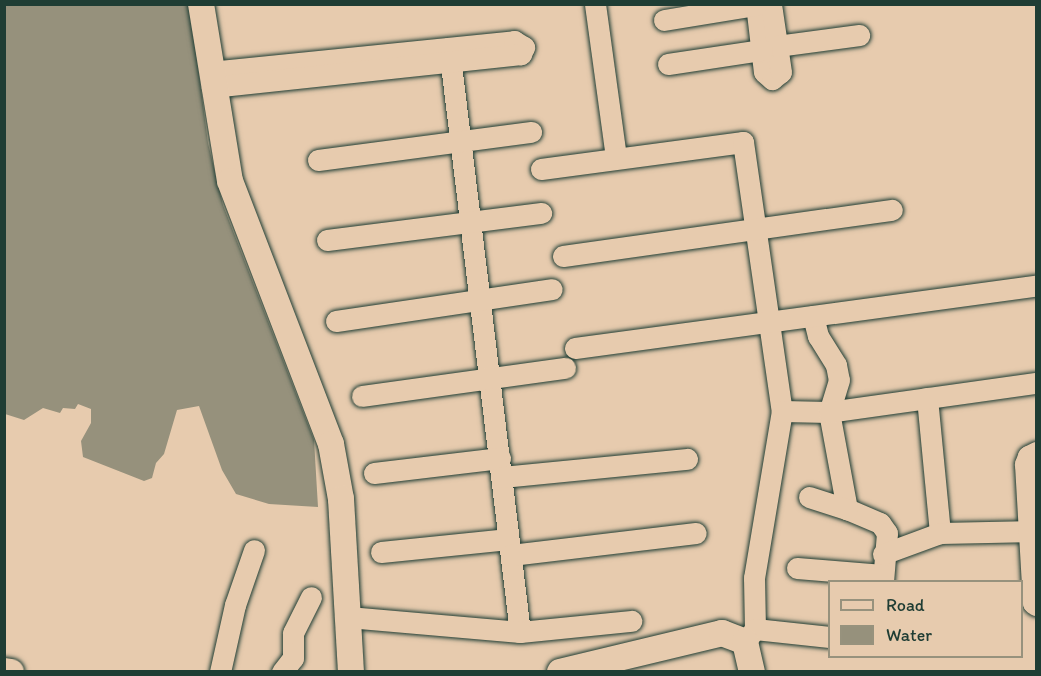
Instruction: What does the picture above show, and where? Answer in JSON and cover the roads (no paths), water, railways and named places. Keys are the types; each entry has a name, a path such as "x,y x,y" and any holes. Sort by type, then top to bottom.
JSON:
{"main road":[{"path":"201,4 211,80 230,181 331,444 341,499 351,672"},
{"path":"560,672 629,662 722,633 750,636 752,672"},
{"path":"4,670 11,672"}],"street":[{"path":"595,4 616,158"},
{"path":"769,48 771,4"},
{"path":"664,20 756,5 769,48"},
{"path":"668,64 859,36"},
{"path":"211,80 450,55 520,632"},
{"path":"318,160 531,132"},
{"path":"541,169 743,142 753,231 770,322 782,411 754,578 750,636 828,637"},
{"path":"563,256 892,210"},
{"path":"327,240 471,220 541,213"},
{"path":"575,348 1036,286"},
{"path":"336,321 481,297 552,289"},
{"path":"813,316 818,336 837,373 836,397 830,412 847,509"},
{"path":"362,396 565,368"},
{"path":"782,411 830,412 1036,383"},
{"path":"927,398 940,532"},
{"path":"1036,452 1028,456 1025,464 1032,531 1033,603 1036,605"},
{"path":"374,473 687,459"},
{"path":"809,497 847,509 885,526 883,570"},
{"path":"797,568 883,570 940,532 1032,531"},
{"path":"381,552 510,547 696,533"},
{"path":"220,672 235,605 254,550"},
{"path":"282,672 293,658 293,633 311,597"},
{"path":"348,617 520,632 631,621"}],"water":[{"path":"5,5 190,5 208,143 223,205 314,440 318,507 269,504 236,494 222,470 199,406 177,410 164,454 156,463 152,478 144,481 83,457 81,441 91,423 91,409 78,404 75,409 63,408 60,413 43,408 24,420 5,414"}]}
